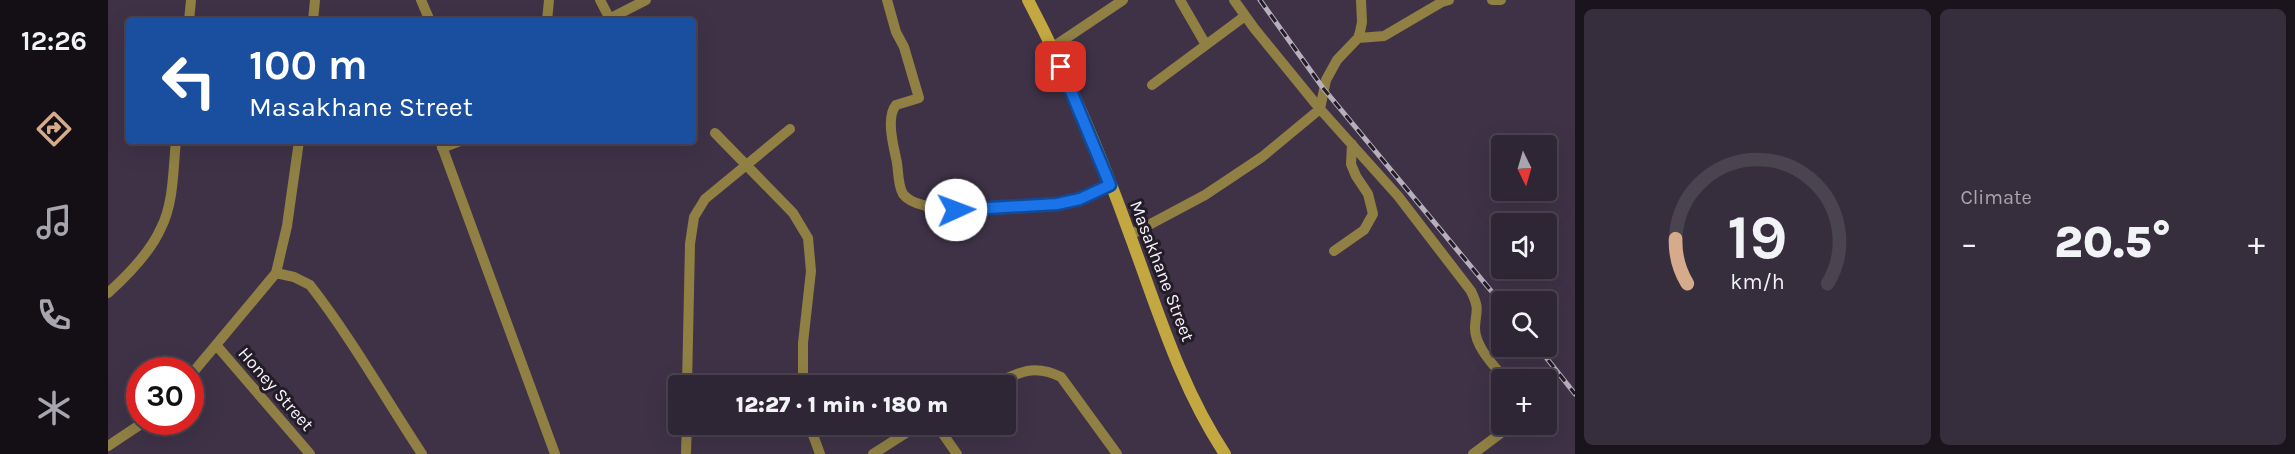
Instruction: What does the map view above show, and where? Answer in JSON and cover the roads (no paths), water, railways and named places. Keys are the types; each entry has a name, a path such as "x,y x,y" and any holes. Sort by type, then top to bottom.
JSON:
{"street":[{"path":"189,18 191,0"},
{"path":"313,18 315,0"},
{"path":"421,0 429,18"},
{"path":"547,18 549,0"},
{"path":"600,0 609,18"},
{"path":"614,18 646,0"},
{"path":"887,0 919,98 896,105 892,115 900,187 904,195 911,200 933,207 972,210 1057,204 1080,199 1110,185"},
{"name":"Masakhane Street","path":"1028,0 1053,47 1130,235 1178,362 1225,454"},
{"path":"1053,47 1123,0"},
{"path":"1180,0 1206,45"},
{"path":"1234,0 1320,109 1398,196 1471,291 1477,303 1475,328 1477,338 1498,369"},
{"path":"1130,235 1205,195 1270,151 1320,109 1323,88 1330,71 1358,38 1362,22 1361,0"},
{"path":"1358,38 1384,36 1449,0"},
{"path":"1492,0 1501,0"},
{"path":"1152,86 1245,16"},
{"path":"687,375 690,244 694,216 705,199 790,129"},
{"path":"715,133 793,213 810,244 811,271 803,343 803,375"},
{"path":"108,293 147,251 162,227 170,197 176,144"},
{"path":"204,360 276,273 287,226 299,144"},
{"path":"441,144 555,454"},
{"path":"1334,251 1364,230 1373,214 1368,194 1351,164 1352,144"},
{"path":"276,273 294,277 310,285 375,377 396,417 422,454"},
{"name":"Honey Street","path":"217,346 310,454"},
{"path":"1016,375 1028,370 1048,371 1061,377 1117,454"},
{"path":"108,446 126,434"},
{"path":"685,453 686,435"},
{"path":"813,435 820,454"},
{"path":"873,454 903,435"},
{"path":"944,435 957,454"},
{"path":"1473,454 1498,435"}],"railway":[{"path":"1260,0 1323,88 1491,291"},
{"path":"1546,357 1575,394"}]}
